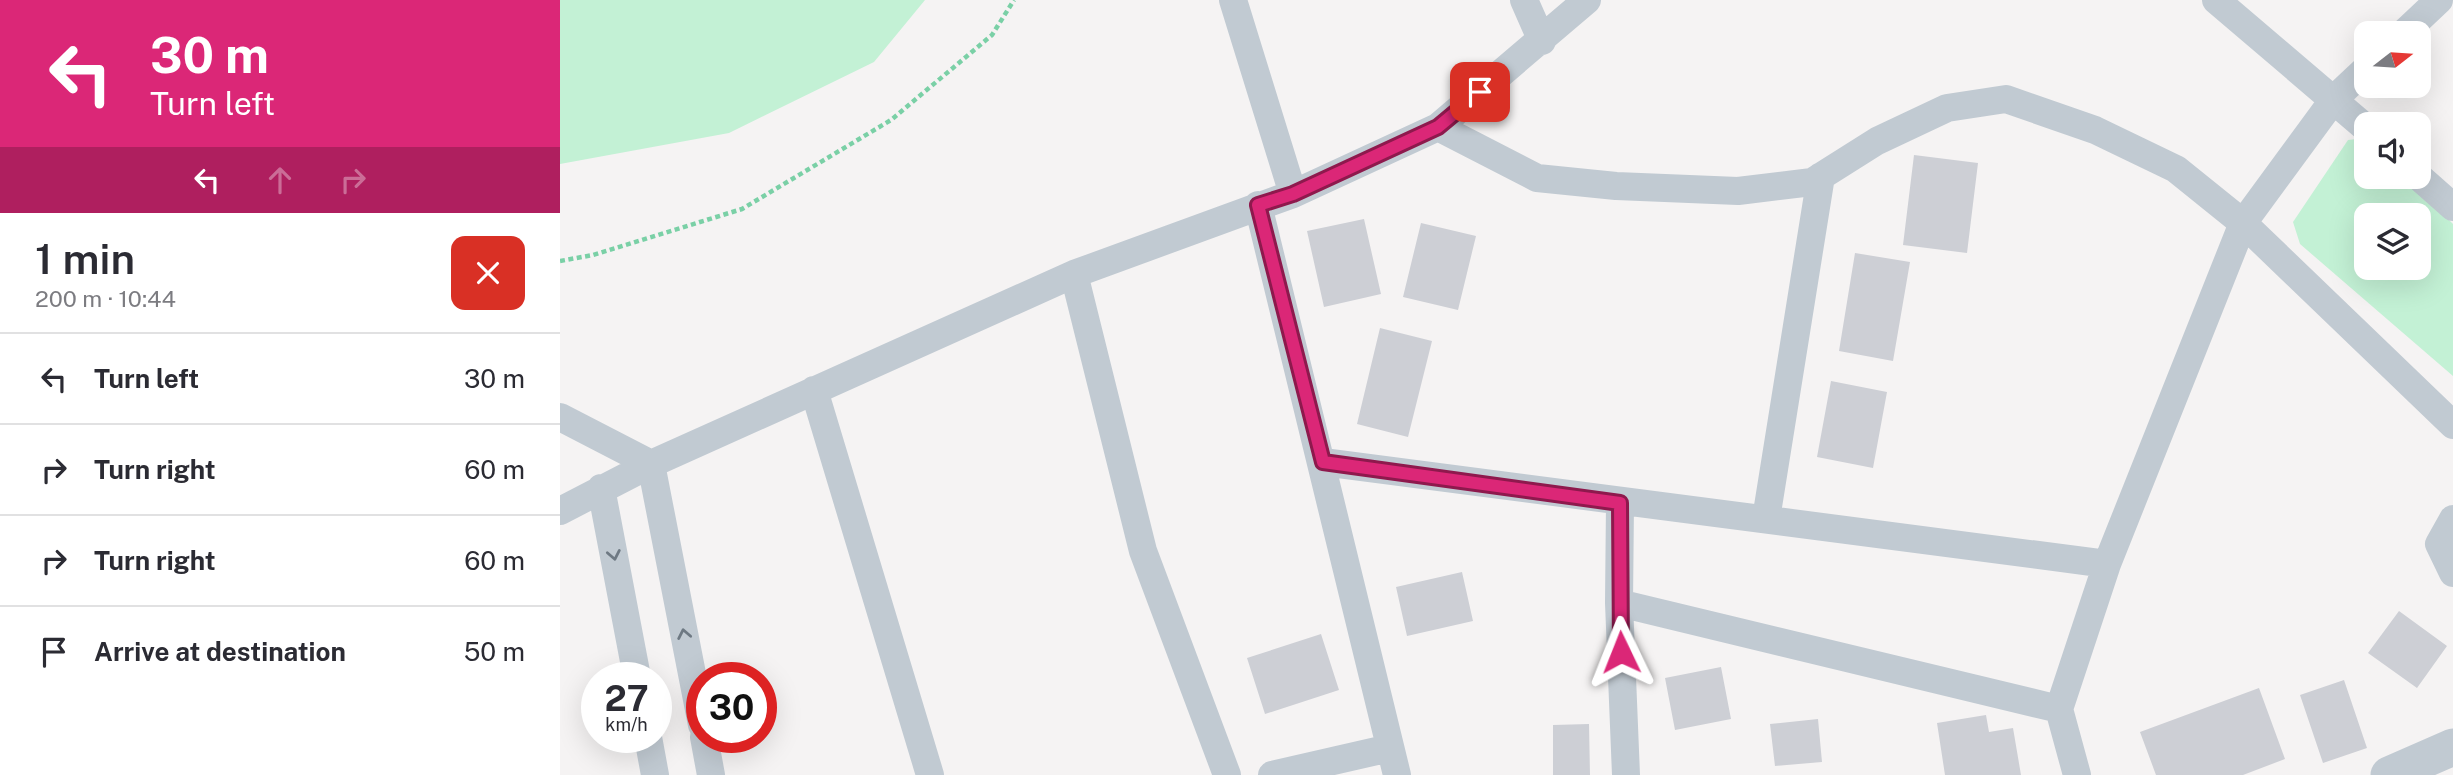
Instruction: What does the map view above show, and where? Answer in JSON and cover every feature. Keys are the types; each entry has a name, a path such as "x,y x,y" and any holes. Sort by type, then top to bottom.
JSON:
{"street":[{"path":"1233,0 1293,194"},
{"path":"1524,0 1542,41"},
{"path":"560,511 651,464 1074,274 1293,194 1438,127 1587,0"},
{"path":"2216,0 2354,117"},
{"path":"2417,21 2439,0"},
{"path":"2077,775 2059,709 2106,564 2243,223 2334,99 2354,80"},
{"path":"1438,127 1537,178 1616,186 1738,191 1812,182 1877,141 1947,108 2006,99 2095,130 2176,169 2243,223 2453,425"},
{"path":"1766,519 1821,176"},
{"path":"2431,188 2453,207"},
{"path":"1258,205 1323,462 1397,775"},
{"path":"1074,274 1143,551 1227,775"},
{"path":"814,390 930,775"},
{"path":"560,417 651,464"},
{"path":"1323,462 1620,503 1766,519 2106,564"},
{"path":"651,464 690,662"},
{"path":"601,488 633,662"},
{"path":"1620,503 1619,603 1626,775"},
{"path":"2453,519 2439,544 2453,573"},
{"path":"1619,603 2059,709"},
{"path":"2389,775 2453,747"},
{"path":"1272,775 1391,748"},
{"path":"651,753 655,775"},
{"path":"707,753 712,775"}],"path":[{"path":"560,261 593,255 742,209 891,120 992,35 1014,0"}],"green space":[{"path":"560,0 925,0 874,62 729,133 560,164"},
{"path":"2354,139 2354,189 2418,189 2453,224 2453,376 2300,244 2293,222 2348,140"}],"building":[{"path":"1914,155 1978,163 1967,253 1903,245"},
{"path":"1364,219 1381,294 1324,307 1307,231"},
{"path":"1421,223 1476,236 1458,310 1403,297"},
{"path":"1855,253 1910,262 1893,361 1839,351"},
{"path":"1380,328 1432,341 1408,437 1357,424"},
{"path":"1831,381 1887,392 1873,468 1817,457"},
{"path":"1462,572 1473,621 1407,636 1396,587"},
{"path":"2399,611 2447,646 2417,688 2368,653"},
{"path":"1321,634 1339,690 1265,714 1247,658"},
{"path":"1721,667 1731,719 1675,730 1665,678"},
{"path":"2344,680 2367,748 2323,763 2300,695"},
{"path":"2259,688 2285,759 2243,775 2156,775 2140,732"},
{"path":"1986,715 1989,732 2013,728 2021,775 1945,775 1937,723"},
{"path":"1818,719 1822,762 1775,766 1770,724"},
{"path":"1589,724 1590,775 1553,775 1553,725"}],"route":[{"path":"1480,92 1438,127 1293,194 1258,205 1323,462 1620,503 1621,652"}]}
